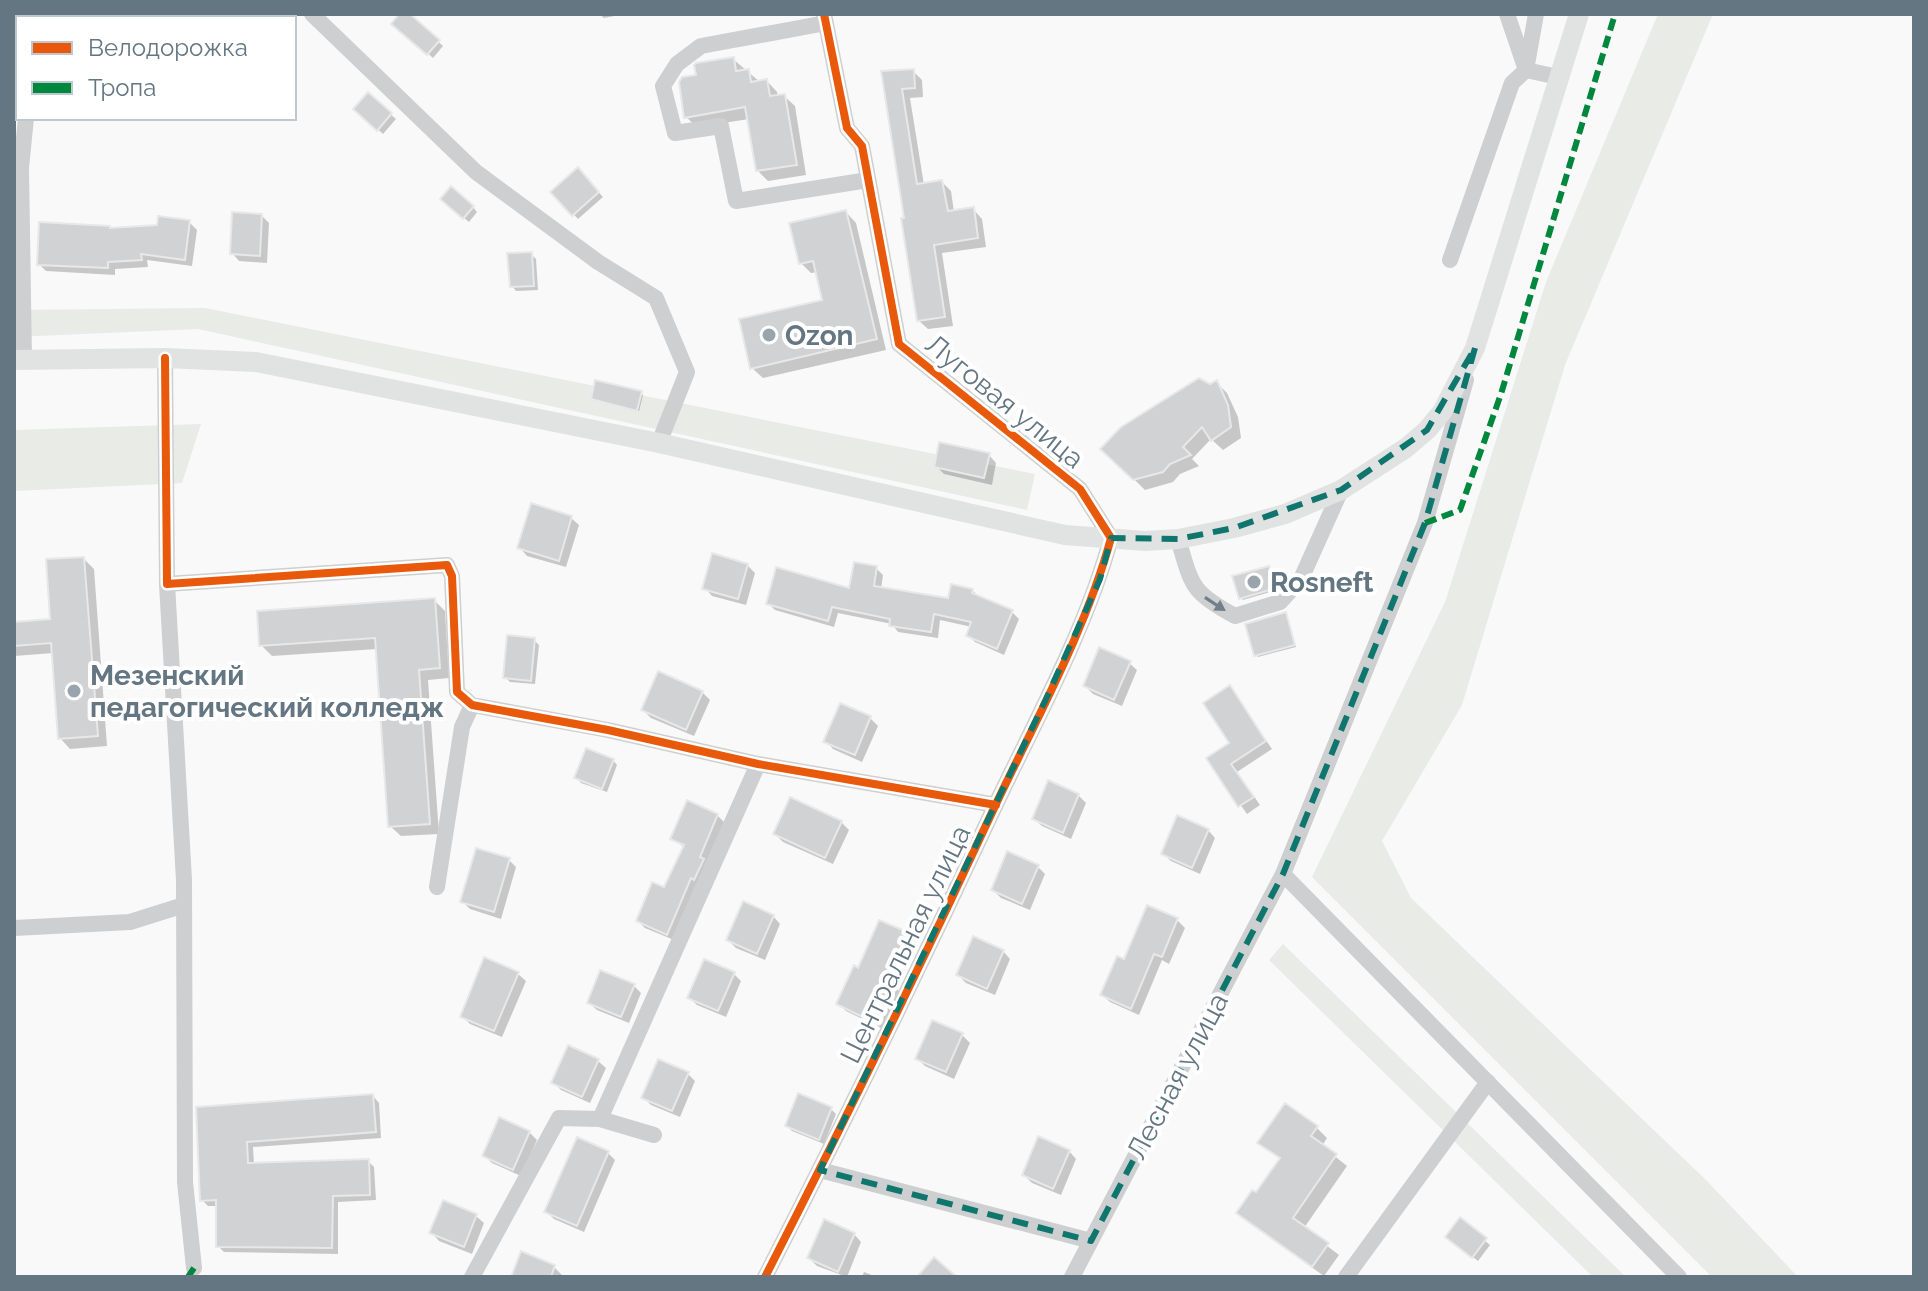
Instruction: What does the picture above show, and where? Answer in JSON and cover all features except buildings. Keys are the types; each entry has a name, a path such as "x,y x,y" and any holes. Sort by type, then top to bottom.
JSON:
{"main road":[{"path":"19,360 165,358 256,362 659,443 1065,535 1145,541 1178,539 1285,514 1341,490 1406,448 1442,412 1475,348 1579,14"}],"street":[{"path":"312,14 476,172 598,262 656,298 687,372 659,443"},
{"path":"1507,14 1526,70"},
{"path":"1450,260 1512,83 1526,70 1536,14"},
{"path":"825,19 701,46 677,64 663,86 675,133 721,126 736,201 868,180"},
{"name":"Луговая улица","path":"825,19 847,128 862,146 899,344 1080,489 1111,538"},
{"path":"1526,70 1558,77"},
{"path":"19,360 21,168 26,120"},
{"name":"Лесная улица","path":"1072,1277 1283,874 1425,523 1475,348"},
{"path":"165,358 167,584 184,905 185,1182 194,1268"},
{"path":"1178,539 1192,584 1209,602 1235,616 1280,602 1301,579 1341,490"},
{"name":"Центральная улица","path":"765,1277 996,805 1100,579 1111,538"},
{"path":"167,584 447,565 452,576 457,692 472,705 608,730 758,764 996,805"},
{"path":"437,887 462,727 472,705"},
{"path":"600,1119 758,764"},
{"path":"1283,874 1677,1276"},
{"path":"14,928 130,922 184,905"},
{"path":"1346,1277 1488,1082"},
{"path":"472,1277 559,1118 600,1119 654,1135"},
{"path":"820,1170 1091,1241"}],"highlighted area":[{"path":"1475,348 1425,523 1283,874 1091,1241 820,1170 1046,699 1100,579 1111,538 1178,539 1234,528 1341,490 1427,430"}],"shaded area":[{"path":"1658,14 1713,14 1565,365 1462,705 1382,841 1411,898 1706,1180 1798,1277 1712,1277 1312,877 1445,602 1546,282"},
{"path":"205,308 1035,474 1027,510 198,329 14,337 14,310"},
{"path":"201,424 182,483 14,491 14,430"},
{"path":"1283,944 1626,1277 1593,1277 1269,960"}],"marked path":[{"path":"1425,523 1460,510 1501,394 1615,14"},
{"path":"188,1277 194,1268"}],"cycle path":[{"path":"765,1277 883,1042 1060,673 1089,605 1111,538 1080,489 899,344 862,146 847,128 824,14"},
{"path":"165,358 167,584 447,565 452,576 457,692 472,705 608,730 758,764 996,805"}],"place":[{"name":"Ozon","path":"769,335"},
{"name":"Rosneft","path":"1254,582"},
{"name":"Мезенский педагогический колледж","path":"74,691"}]}
